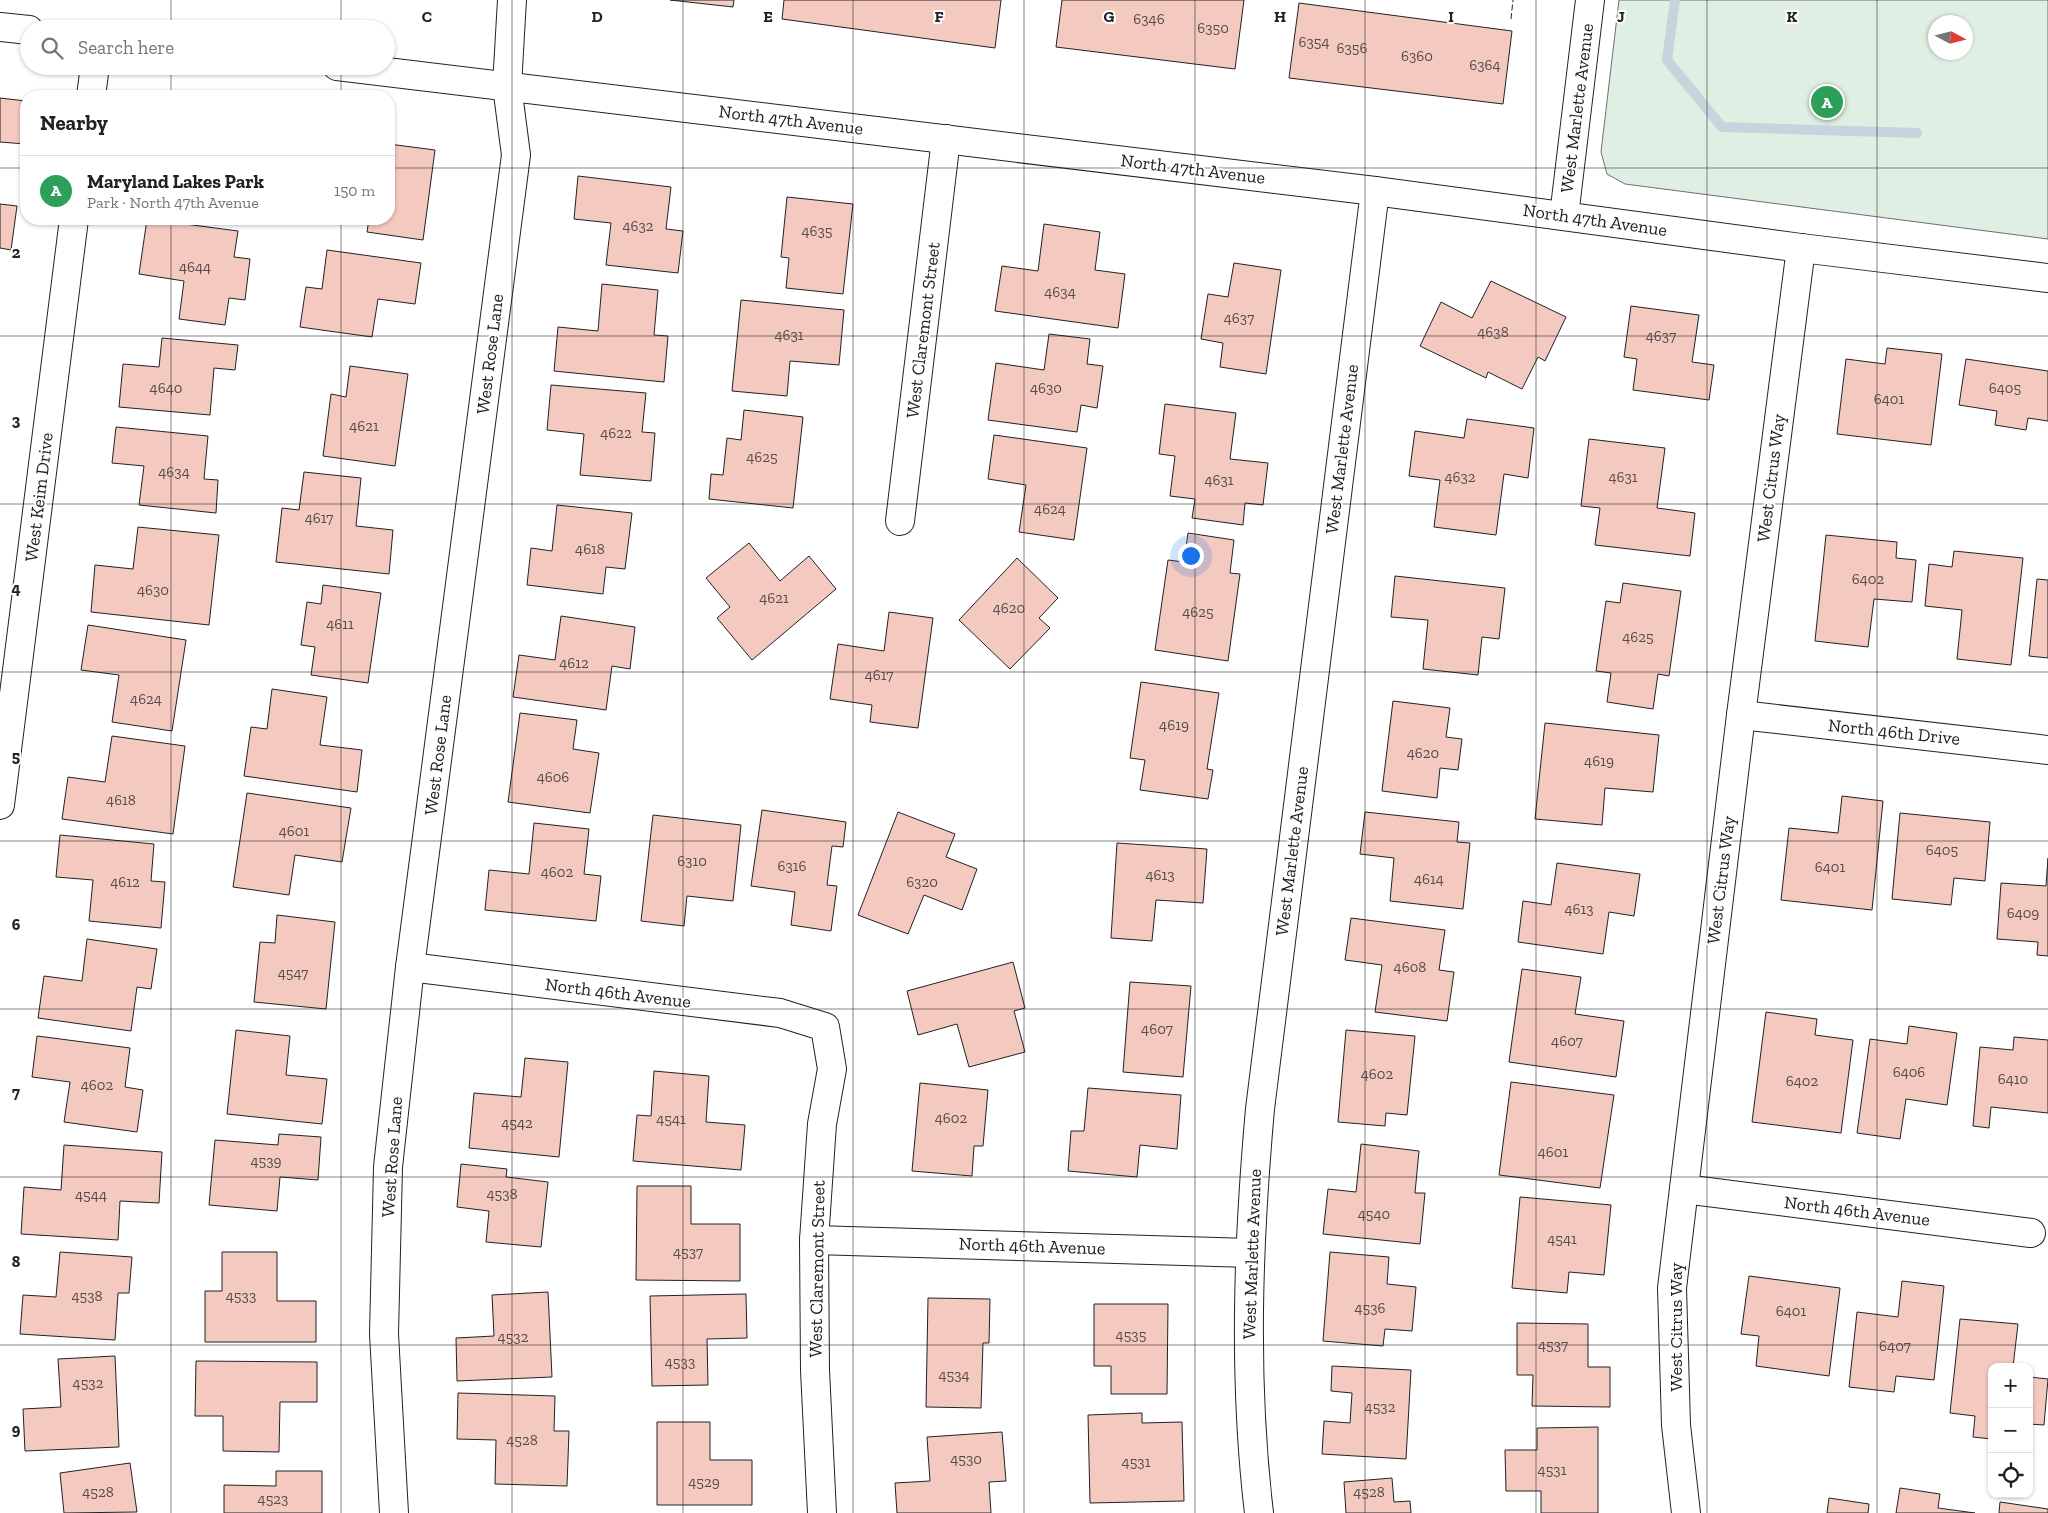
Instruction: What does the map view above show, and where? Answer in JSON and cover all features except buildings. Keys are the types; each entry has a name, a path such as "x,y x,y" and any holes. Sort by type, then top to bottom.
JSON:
{"street":[{"name":"West Rose Lane","path":"394,1513 384,1334 388,1167 410,967 516,155 507,86 512,0"},
{"name":"West Marlette Avenue","path":"1564,216 1590,0"},
{"path":"0,27 20,29"},
{"name":"North 47th Avenue","path":"395,73 1375,191 1800,248 2048,278"},
{"path":"92,90 94,75"},
{"name":"West Claremont Street","path":"900,521 946,139"},
{"name":"West Marlette Avenue","path":"1259,1513 1250,1409 1250,1253 1260,1109 1375,191"},
{"name":"West Keim Drive","path":"0,805 73,225"},
{"name":"West Citrus Way","path":"1686,1513 1676,1425 1672,1288 1741,715 1800,248"},
{"name":"North 46th Drive","path":"1741,715 2048,750"},
{"name":"North 46th Avenue","path":"410,967 780,1014 825,1027"},
{"name":"West Claremont Street","path":"822,1513 815,1370 814,1240 822,1124 832,1070 825,1027"},
{"name":"North 46th Avenue","path":"1684,1189 2031,1233"},
{"name":"North 46th Avenue","path":"814,1240 1250,1253"}],"green space":[{"path":"1619,0 2048,0 2048,239 1625,184 1607,174 1601,152"}],"waterway":[{"path":"1675,0 1667,60 1722,127 1917,133"}],"fence":[{"path":"1511,19 1513,0"}],"place":[{"name":"Maryland Lakes Park","path":"1827,102"}]}
